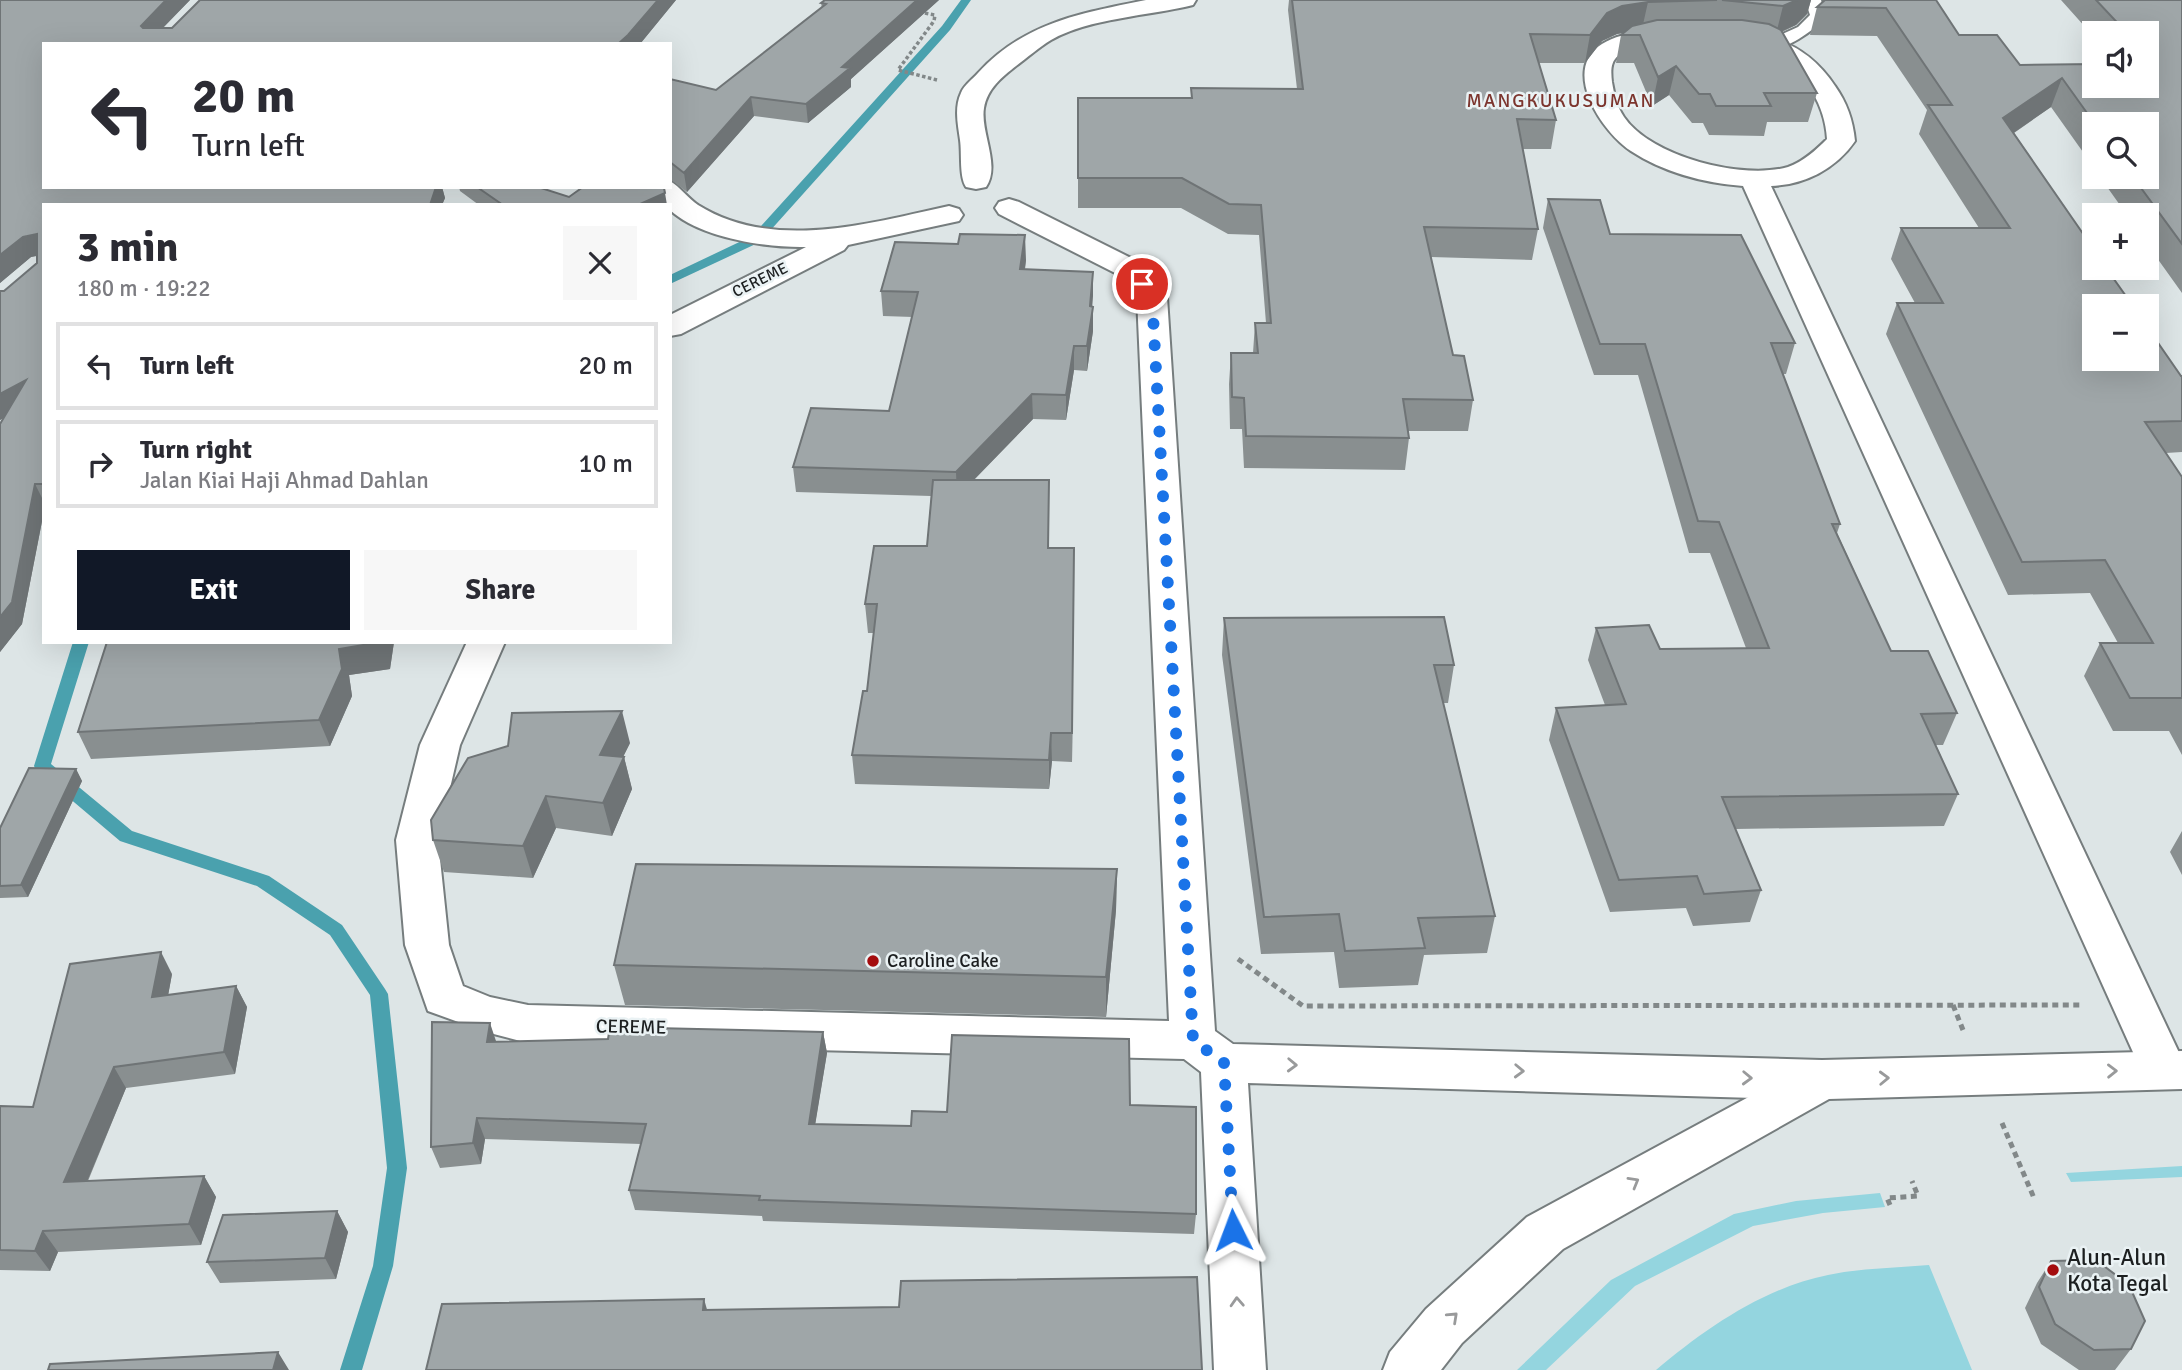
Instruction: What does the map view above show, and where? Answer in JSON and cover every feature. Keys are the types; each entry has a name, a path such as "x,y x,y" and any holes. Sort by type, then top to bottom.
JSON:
{"street":[{"path":"1112,0 1150,5"},
{"path":"976,181 977,162 970,111 974,93 996,69 1043,34 1087,19 1184,0"},
{"path":"1686,37 1771,45 1800,61 1822,86 1833,105 1841,129 1840,141 1824,159 1798,173 1754,180 1710,174 1673,162 1622,132 1601,100 1598,72 1603,56 1613,48 1647,40 1686,37"},
{"path":"1208,1051 1822,1080 2173,1070 2134,1005 1754,180"},
{"path":"664,189 688,211 728,228 778,239 852,236 980,215 1014,201 1012,193 991,182 961,183 940,193 937,201 940,209 980,215 1132,270 1152,297 1208,1051 1240,1370"},
{"name":"CEREME","path":"672,326 733,293 852,236"},
{"name":"CEREME","path":"485,644 440,745 417,840 427,945 444,998 486,1014 528,1024 1208,1051"},
{"path":"1409,1370 1444,1325 1545,1233 1822,1080"}],"lane":[{"path":"1771,45 1812,23 1818,16 1813,0"}],"path":[{"path":"909,10 935,15 898,70 901,73 941,80"},
{"path":"1234,956 1303,1006 2134,1005"},
{"path":"1890,1206 1887,1198 1918,1196 1912,1181"}],"shaded area":[{"path":"2182,1166 2182,1177 2071,1182 2066,1173"},
{"path":"1880,1193 1885,1207 1823,1213 1753,1226 1635,1286 1546,1370 1517,1370 1611,1280 1734,1214 1796,1201"},
{"path":"1929,1265 1972,1370 1656,1370 1736,1312 1804,1281 1840,1273"}],"building":[{"path":"0,0 166,0 141,26 172,28 200,0 658,0 620,42 42,42 42,189 435,189 431,203 42,203 42,484 35,484 12,602 0,617 0,424 26,380 0,394 0,291 4,291 37,263 37,234 23,237 0,255"},
{"path":"825,0 917,0 842,67 850,68 806,104 751,97 684,173 672,164 672,79 716,90 826,4 821,3"},
{"path":"1292,0 1717,0 1648,2 1622,6 1607,13 1590,35 1530,34 1556,120 1517,119 1538,229 1424,227 1453,355 1464,356 1473,400 1403,399 1409,438 1246,436 1244,398 1232,397 1231,353 1258,353 1255,323 1271,323 1261,205 1229,204 1182,178 1078,178 1078,98 1192,98 1191,88 1303,89"},
{"path":"1722,0 1797,0 1783,6"},
{"path":"1825,0 1936,0 1959,35 1997,35 2020,65 2082,64 2082,98 2159,98 2159,21 2116,21 2096,0 2182,0 2182,244 2159,213 2159,203 2152,203 2142,189 2159,189 2159,112 2086,112 2062,78 2003,118 2082,232 2082,280 2115,280 2124,294 2082,294 2082,371 2159,371 2159,344 2182,376 2182,421 2145,422 2182,477 2182,698 2130,698 2100,643 2153,643 2105,560 2022,562 1897,303 1943,303 1901,228 2010,228 1928,105 1952,105 1886,8 1817,7"},
{"path":"1657,20 1742,20 1769,24 1781,30 1817,93 1764,93 1771,106 1716,106 1710,94 1699,94 1676,66 1658,77 1640,35 1621,35 1632,26"},
{"path":"480,189 544,189 569,197 580,189 664,189 665,193 642,203 500,203"},
{"path":"1548,199 1600,200 1610,234 1741,235 1795,343 1771,343 1840,524 1832,524 1891,651 1928,651 1957,713 1921,714 1958,794 1722,797 1761,890 1704,894 1697,876 1619,880 1556,708 1626,704 1596,628 1649,625 1660,649 1769,648 1719,522 1698,521 1645,344 1600,344"},
{"path":"960,234 1025,235 1020,269 1093,272 1090,306 1093,307 1087,346 1074,346 1066,395 1032,394 956,472 793,467 811,408 889,411 918,292 881,291 895,242 958,244"},
{"path":"933,480 1049,480 1048,548 1074,548 1072,733 1051,733 1049,760 852,755 863,691 867,691 877,604 865,604 874,546 927,546"},
{"path":"1444,617 1454,665 1434,665 1495,916 1418,918 1425,948 1345,951 1339,914 1264,917 1224,618"},
{"path":"106,644 369,644 339,649 342,669 319,720 78,732"},
{"path":"622,711 600,755 624,757 603,803 546,796 523,846 433,840 431,820 468,758 508,746 512,713"},
{"path":"29,768 76,769 21,885 0,886 0,828"},
{"path":"636,864 1117,869 1106,977 614,965"},
{"path":"161,952 152,997 236,986 224,1052 114,1067 64,1182 204,1176 189,1224 43,1231 35,1251 0,1250 0,1106 33,1107 70,964"},
{"path":"432,1022 490,1023 487,1042 608,1039 610,1027 823,1032 809,1124 911,1126 912,1111 947,1112 952,1035 1129,1039 1130,1105 1196,1107 1196,1214 759,1200 760,1196 629,1190 646,1124 477,1118 473,1143 431,1147"},
{"path":"337,1211 325,1258 207,1262 223,1215"},
{"path":"2096,1260 2129,1285 2145,1321 2131,1349 2094,1350 2055,1324 2039,1287 2051,1261"},
{"path":"1197,1277 1202,1370 426,1370 442,1304 704,1299 703,1310 899,1307 901,1281"},
{"path":"278,1352 273,1370 48,1370 50,1364"}],"waterway":[{"path":"672,279 756,239 946,28 966,0"},
{"path":"80,644 42,766 126,836 263,881 336,930 379,994 397,1168 383,1266 351,1370"}],"place":[{"name":"Caroline Cake","path":"873,961"},
{"name":"Alun-Alun Kota Tegal","path":"2053,1270"}],"district":[{"name":"MANGKUKUSUMAN","path":"1561,101"}],"route":[{"path":"1142,284 1152,297 1193,1040 1224,1063 1233,1230"}]}
